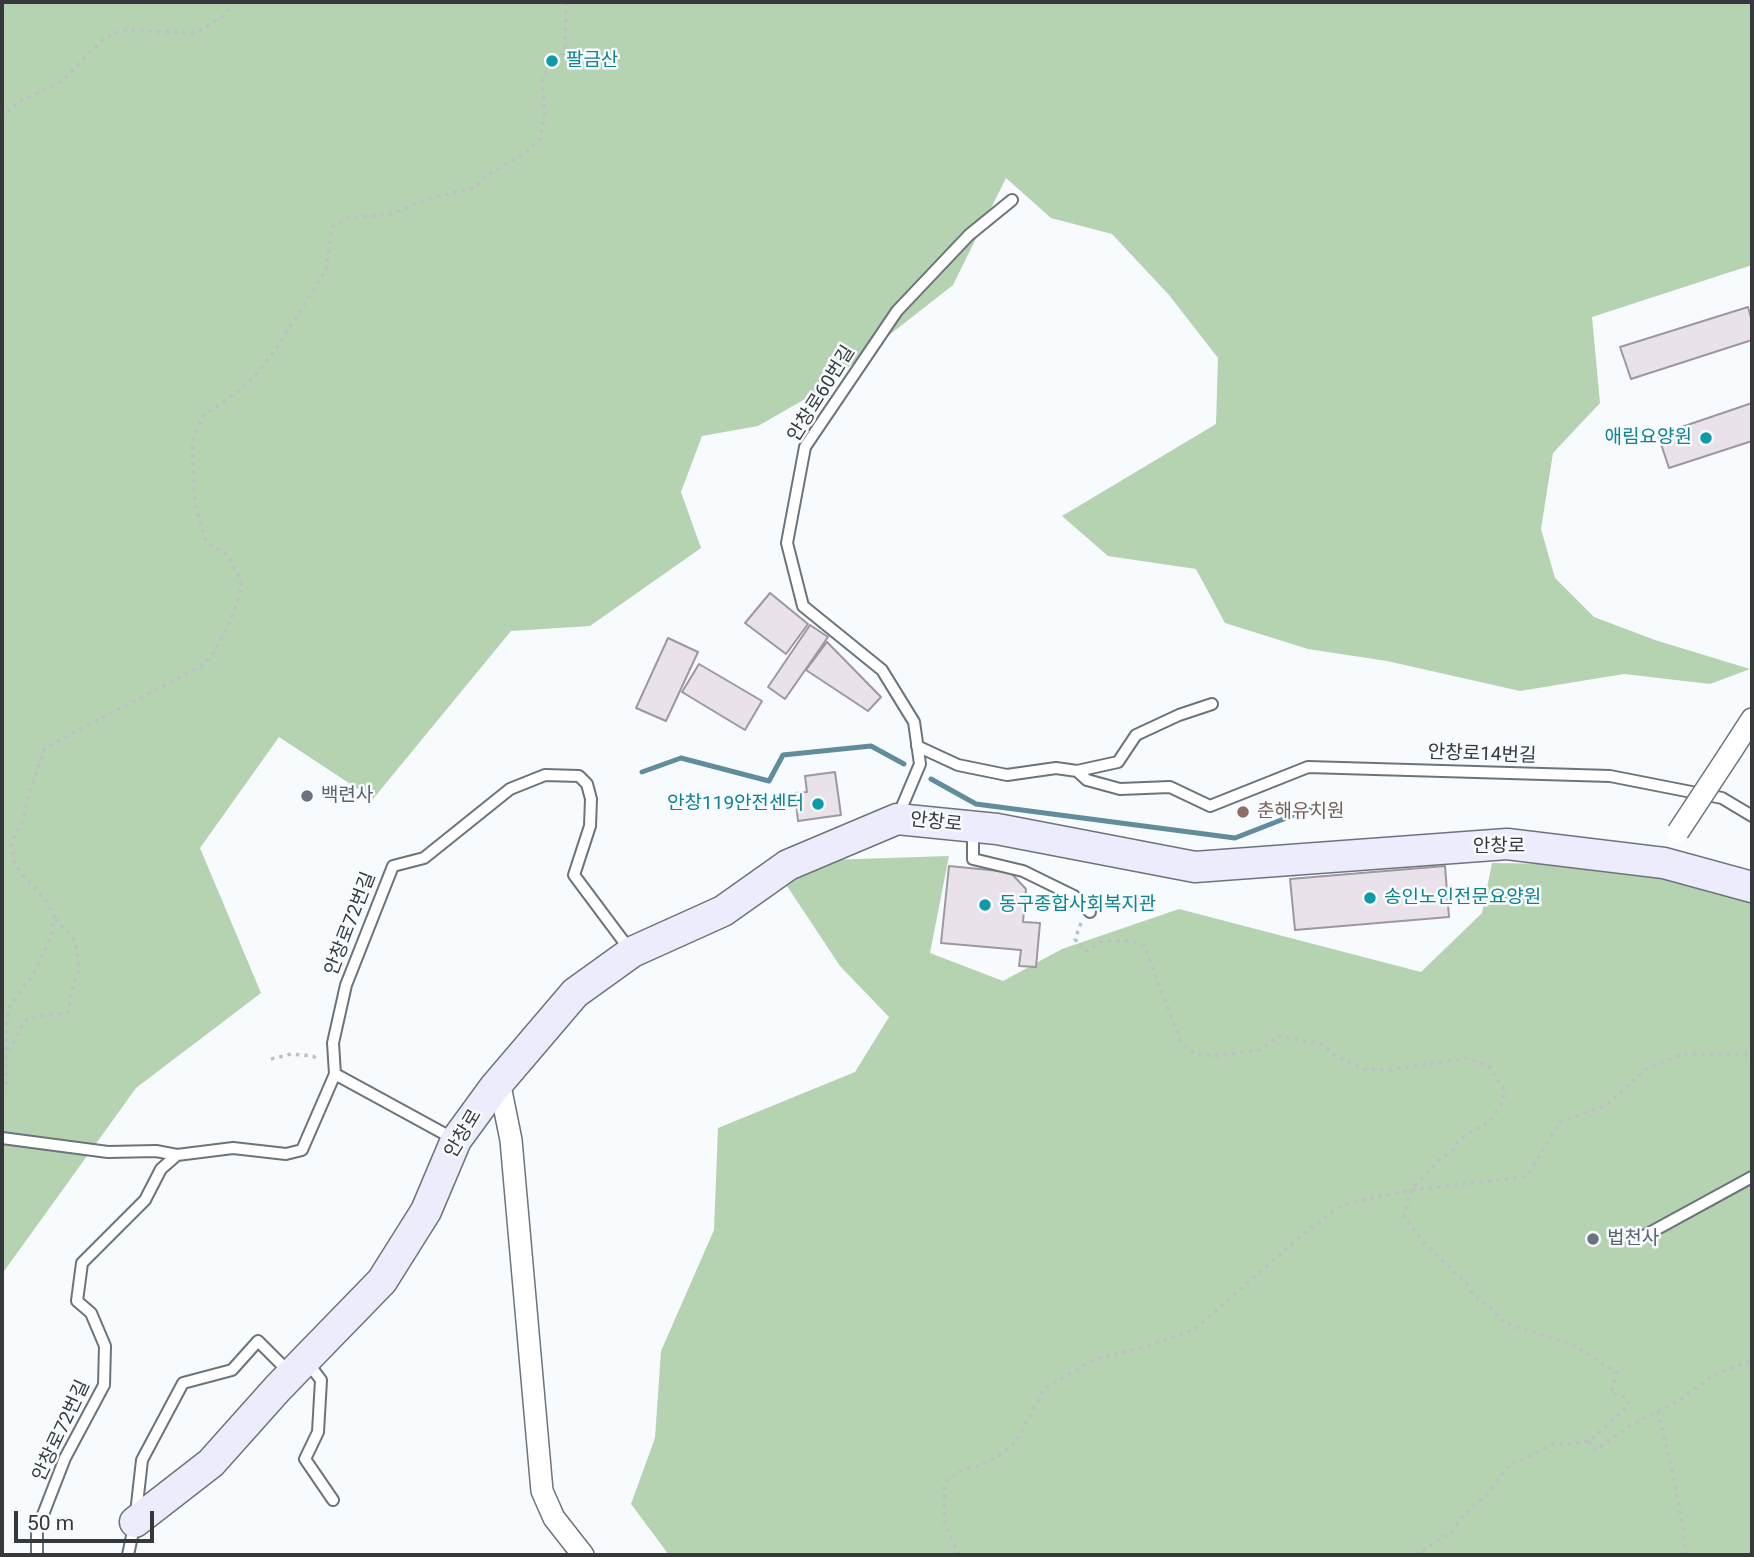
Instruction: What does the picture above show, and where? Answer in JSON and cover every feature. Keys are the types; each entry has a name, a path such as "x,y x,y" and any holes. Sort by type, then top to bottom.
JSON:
{"street":[{"path":"1664,863 1678,832 1752,719"},
{"name":"안창로","path":"135,1522 211,1463 382,1281 426,1210 456,1140 499,1081 575,993 632,952 723,911 788,865 897,819 997,829 1195,867 1507,844 1664,863 1752,887"},
{"path":"499,1081 512,1153 542,1491 554,1518 583,1555"}],"lane":[{"name":"안창로60번길","path":"897,819 920,764 914,722 881,670 803,606 787,543 805,447 897,311 969,235 1012,200"},
{"path":"917,746 958,765 1007,775 1056,768 1077,771 1118,762 1136,735 1179,715 1212,704"},
{"name":"안창로14번길","path":"1077,771 1087,780 1120,789 1170,787 1210,806 1308,767 1610,776 1722,798 1752,816"},
{"name":"안창로72번길","path":"2,1138 108,1152 156,1151 177,1155 233,1148 286,1154 302,1150 335,1074 333,1043 346,985 393,866 424,858 510,789 545,775 579,776 587,784 591,799 590,826 574,875 632,952"},
{"path":"973,827 973,859 1023,871 1074,897 1090,912"},
{"path":"335,1074 456,1140"},
{"name":"안창로72번길","path":"37,1555 37,1530 65,1458 104,1385 105,1346 91,1313 77,1301 82,1263 145,1200 161,1169 177,1155"},
{"path":"1644,1236 1752,1177"},
{"path":"128,1555 135,1522 142,1460 183,1383 232,1370 258,1341 321,1380 318,1432 305,1459 333,1500"}],"path":[{"path":"2,119 16,103 61,82 102,40 122,30 195,33 222,17 229,9 228,2"},
{"path":"8,1053 22,1025 29,1018 69,1012 70,996 79,968 75,941 54,918 47,902 15,865 11,843 24,818 27,799 45,748 203,665 213,653 231,620 241,589 241,581 228,555 206,542 195,503 192,451 194,436 204,414 223,403 255,376 277,347 326,270 332,226 348,218 390,214 435,197 474,188 483,178 526,152 540,139 545,113 541,78 565,49 566,2"},
{"path":"1090,912 1078,928 1075,939 1084,952 1104,941 1132,941 1144,946 1181,1042 1194,1053 1214,1056 1260,1050 1278,1037 1323,1044 1334,1055 1364,1069 1390,1070 1466,1058 1489,1066 1504,1090 1503,1102 1490,1121 1460,1139 1454,1149 1439,1160 1411,1191 1404,1216 1410,1228 1504,1323 1574,1345 1617,1373 1611,1393 1627,1398 1629,1405 1591,1440 1566,1445 1553,1444 1509,1465 1490,1491 1461,1518 1452,1532 1415,1555"},
{"path":"2,1092 6,1084 10,1004 36,970 51,936 54,918"},
{"path":"271,1059 291,1054 313,1056 335,1074"},
{"path":"959,1555 946,1525 944,1487 948,1479 962,1469 989,1461 1015,1443 1045,1388 1095,1359 1148,1346 1195,1329 1302,1235 1337,1208 1411,1191 1524,1177 1560,1122 1607,1105 1646,1069 1683,1054 1752,1055"},
{"path":"1591,1440 1589,1443 1596,1450 1628,1427 1682,1399 1712,1376 1752,1360"},
{"path":"1747,1364 1752,1372"},
{"path":"1657,1412 1673,1474 1684,1533 1685,1555"}],"green space":[{"path":"2,2 1752,2 1752,265 1592,317 1600,403 1553,453 1541,529 1555,578 1594,617 1655,640 1750,669 1710,684 1624,674 1520,691 1387,661 1308,649 1225,623 1196,569 1108,556 1062,516 1216,424 1218,358 1169,295 1112,234 1051,218 1006,178 953,285 814,394 758,426 702,436 681,492 701,548 590,626 511,631 373,799 279,737 200,848 261,993 136,1088 2,1274"},
{"path":"949,856 930,953 1003,981 1062,949 1179,909 1421,972 1482,913 1492,863 1626,865 1752,903 1752,1555 669,1555 631,1504 655,1438 661,1351 714,1230 718,1128 855,1072 889,1017 840,966 783,880 826,860"}],"building":[{"path":"1748,307 1752,321 1752,340 1631,379 1620,347"},
{"name":"애림요양원","path":"1752,403 1752,441 1669,468 1658,435"},
{"path":"770,593 808,624 786,654 745,623"},
{"path":"810,625 828,637 785,699 768,687"},
{"path":"668,638 698,652 666,721 636,708"},
{"path":"827,642 881,697 868,711 806,670"},
{"path":"699,664 762,701 745,730 682,692"},
{"name":"안창119안전센터","path":"835,772 841,815 798,821 795,793 807,792 805,776"},
{"name":"동구종합사회복지관","path":"949,866 1010,872 1026,889 1023,922 1040,923 1036,967 1019,966 1021,950 941,943"},
{"name":"송인노인전문요양원","path":"1445,866 1449,917 1295,930 1290,879"}],"waterway":[{"path":"642,772 681,758 769,781 783,755 871,746 904,764"},
{"path":"931,779 976,804 1235,838 1317,806"}],"place":[{"name":"팔금산","path":"552,61"},
{"name":"애림요양원","path":"1706,438"},
{"name":"백련사","path":"307,796"},
{"name":"안창119안전센터","path":"818,804"},
{"name":"춘해유치원","path":"1243,812"},
{"name":"송인노인전문요양원","path":"1370,898"},
{"name":"동구종합사회복지관","path":"985,905"},
{"name":"법천사","path":"1593,1239"}]}
